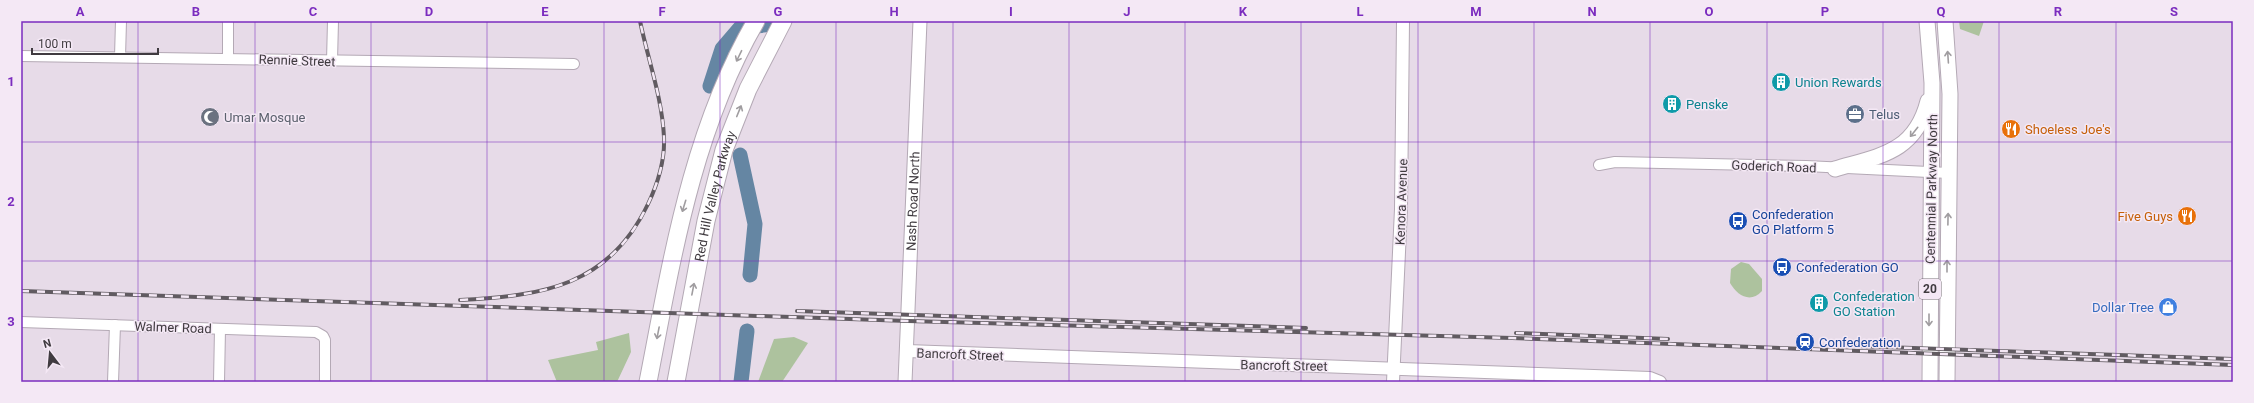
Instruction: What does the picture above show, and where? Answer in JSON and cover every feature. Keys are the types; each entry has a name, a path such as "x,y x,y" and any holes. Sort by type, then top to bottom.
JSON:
{"highway":[{"name":"Red Hill Valley Parkway","path":"648,382 680,218 695,169 718,104 756,21"},
{"name":"Red Hill Valley Parkway","path":"676,382 713,187 724,150 748,90 783,21"}],"main road":[{"name":"Nash Road North","path":"905,382 920,21"},
{"name":"Centennial Parkway North","path":"1927,21 1932,83 1930,382"},
{"name":"Centennial Parkway North","path":"1945,21 1950,94 1947,382"},
{"path":"1835,169 1892,152 1905,144 1919,127 1926,112 1932,83"}],"street":[{"path":"120,57 121,21"},
{"path":"228,21 228,58"},
{"path":"332,62 333,21"},
{"name":"Kenora Avenue","path":"1393,382 1400,216 1404,21"},
{"name":"Rennie Street","path":"21,56 228,58 332,62 574,64"},
{"name":"Goderich Road","path":"1599,165 1615,162 1835,169 1932,174 1949,173"},
{"name":"Walmer Road","path":"21,322 316,332 323,336 326,348 325,382"},
{"path":"113,382 114,325"},
{"path":"219,382 220,329"},
{"name":"Bancroft Street","path":"907,352 1197,363 1393,367 1650,378 1660,382"}],"green space":[{"path":"1959,21 1984,21 1979,36 1960,29"},
{"path":"1741,262 1749,264 1762,279 1762,291 1753,297 1740,294 1730,283 1731,269"},
{"path":"629,333 631,352 617,382 557,382 548,360 598,350 596,342"},
{"path":"794,337 808,343 782,382 758,382 774,339"}],"waterway":[{"path":"710,86 722,49 740,28 781,23 784,21"},
{"path":"740,155 755,224 750,275"},
{"path":"741,382 747,331"}],"railway":[{"path":"460,300 519,295 546,289 570,281 593,269 614,253 632,232 648,204 655,188 662,163 664,146 661,107 640,21"},
{"path":"21,291 908,321 1512,338 2233,365"},
{"path":"797,311 1306,328"},
{"path":"1516,333 1668,339"},
{"path":"1856,346 2233,359"}],"place":[{"name":"Union Rewards","path":"1781,82"},
{"name":"Penske","path":"1672,104"},
{"name":"Telus","path":"1855,114"},
{"name":"Umar Mosque","path":"210,117"},
{"name":"Shoeless Joe's","path":"2011,129"},
{"name":"Five Guys","path":"2187,216"},
{"name":"Confederation GO Platform 5","path":"1738,221"},
{"name":"Confederation GO","path":"1782,267"},
{"name":"Confederation GO Station","path":"1819,303"},
{"name":"Dollar Tree","path":"2168,307"},
{"name":"Confederation","path":"1805,342"}]}
